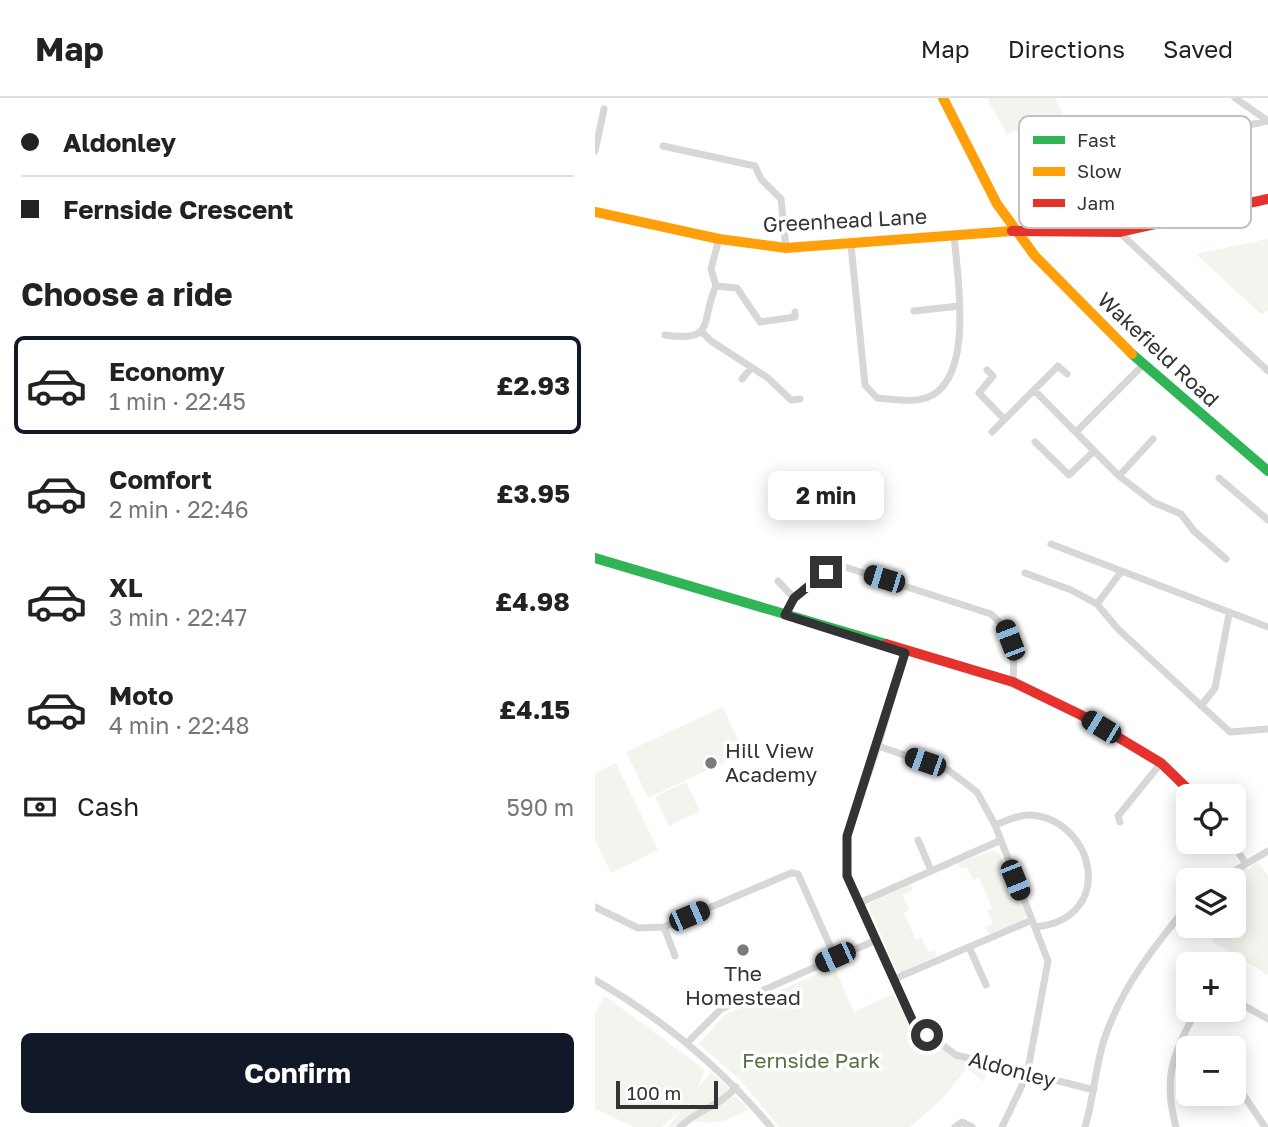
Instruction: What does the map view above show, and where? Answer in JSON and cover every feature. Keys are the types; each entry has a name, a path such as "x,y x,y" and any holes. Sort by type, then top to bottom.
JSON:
{"main road":[{"name":"Wakefield Road","path":"943,98 992,187 997,204 1021,232 1035,257 1143,365 1241,451 1248,463 1268,474"},
{"name":"Greenhead Lane","path":"595,212 719,239 786,248 954,235 1119,232 1137,228"},
{"path":"595,558 905,653 1013,682 1081,715 1161,763 1183,784"}],"street":[{"path":"1235,98 1268,121"},
{"path":"595,151 604,109"},
{"path":"663,145 755,166 761,179 781,199 786,248"},
{"path":"1076,228 1076,233"},
{"path":"1119,232 1268,371"},
{"path":"851,245 865,385 877,398 911,401 927,397 940,389 956,355 959,306 954,235"},
{"path":"665,335 688,338 702,331 708,324 710,298 716,286 711,269 719,239"},
{"path":"716,286 737,288 760,322 795,317 795,312"},
{"path":"914,311 959,306"},
{"path":"702,331 711,341 791,400 800,400"},
{"path":"1076,432 1143,365"},
{"path":"992,432 1058,366 1067,374"},
{"path":"742,379 751,368"},
{"path":"987,370 993,376 979,393 1004,419"},
{"path":"1034,390 1119,476 1153,502 1181,514 1194,531 1223,557 1228,546"},
{"path":"1119,476 1153,439"},
{"path":"1035,442 1069,475 1094,451"},
{"path":"1219,478 1268,520"},
{"path":"1051,544 1268,627"},
{"path":"785,615 794,598 826,572 845,567 992,614 1005,626 1016,654 1013,682"},
{"path":"1097,604 1121,572"},
{"path":"1025,573 1071,590 1097,604 1118,629 1230,732 1268,729"},
{"path":"778,580 794,598"},
{"path":"1201,706 1215,688 1229,614"},
{"name":"Aldonley","path":"905,653 878,747 847,836 847,876 914,1024 955,1055 1094,1090"},
{"path":"878,747 948,770 977,792 995,825 1048,961 1027,1075 1002,1127"},
{"path":"1120,822 1118,816 1161,763"},
{"path":"894,979 1034,923 1053,925 1070,918 1082,903 1089,884 1087,867 1076,840 1065,828 1047,818 1029,815 995,825"},
{"path":"918,840 931,870"},
{"path":"859,903 999,841"},
{"path":"1239,868 1268,851"},
{"path":"1240,854 1246,864"},
{"path":"595,907 638,928 664,927 790,873 798,874 835,957"},
{"path":"1085,1127 1104,1040 1122,993 1137,968 1176,920"},
{"path":"664,927 675,956"},
{"path":"688,1042 721,1009 876,940"},
{"path":"969,947 986,985"},
{"path":"595,980 688,1042 736,1087 771,1127"},
{"path":"1246,1007 1268,1019"},
{"path":"1176,1127 1168,1080 1171,1066 1191,1022"},
{"path":"680,1127 697,1112 726,1099 736,1087"},
{"path":"1246,1098 1265,1127"},
{"path":"955,1127 962,1122 972,1127"}],"green space":[{"path":"987,98 1055,98 1062,116 1019,116 1019,133 1016,130 1007,135"},
{"path":"1268,239 1268,310 1261,314 1196,254"},
{"path":"723,707 744,753 648,798 626,752"},
{"path":"616,763 658,850 611,873 595,840 595,773"},
{"path":"686,782 700,811 669,826 655,797"},
{"path":"993,850 999,853 1026,914 1023,920 989,934 986,927 993,924 987,911 992,908 979,878 973,880 967,867 961,869 958,863"},
{"path":"1258,863 1268,876 1268,975 1246,962 1246,952 1230,952 1212,941 1214,938 1246,938 1246,868 1249,870"},
{"path":"910,884 913,890 903,895 909,910 904,913 916,940 922,938 928,952 935,950 937,956 901,972 896,970 869,907 872,902"},
{"name":"Fernside Park","path":"834,967 854,1012 893,994 913,1023 932,1042 942,1049 988,1068 984,1082 967,1068 944,1097 910,1127 779,1127 741,1081 699,1044 725,1014"},
{"path":"605,996 704,1069 699,1087 711,1072 729,1088 676,1127 668,1127 681,1110 662,1127 634,1127 595,1109 595,1014"},
{"path":"735,1096 748,1109 720,1121 689,1121"}],"traffic: fast":[{"path":"1132,354 1268,471"},
{"path":"595,558 886,644"}],"traffic: slow":[{"path":"943,98 997,204 1035,256 1132,354"},
{"path":"595,212 719,239 786,248 1012,231"}],"traffic: jam":[{"path":"1251,203 1268,199"},
{"path":"1012,231 1119,232 1137,228"},
{"path":"886,644 1013,682 1081,715 1161,763 1183,784"}],"place":[{"name":"Hill View Academy","path":"711,763"},
{"name":"The Homestead","path":"743,950"}],"route":[{"path":"826,572 812,580 794,598 785,615 905,653 878,747 847,836 847,876 914,1024 927,1035"}]}
